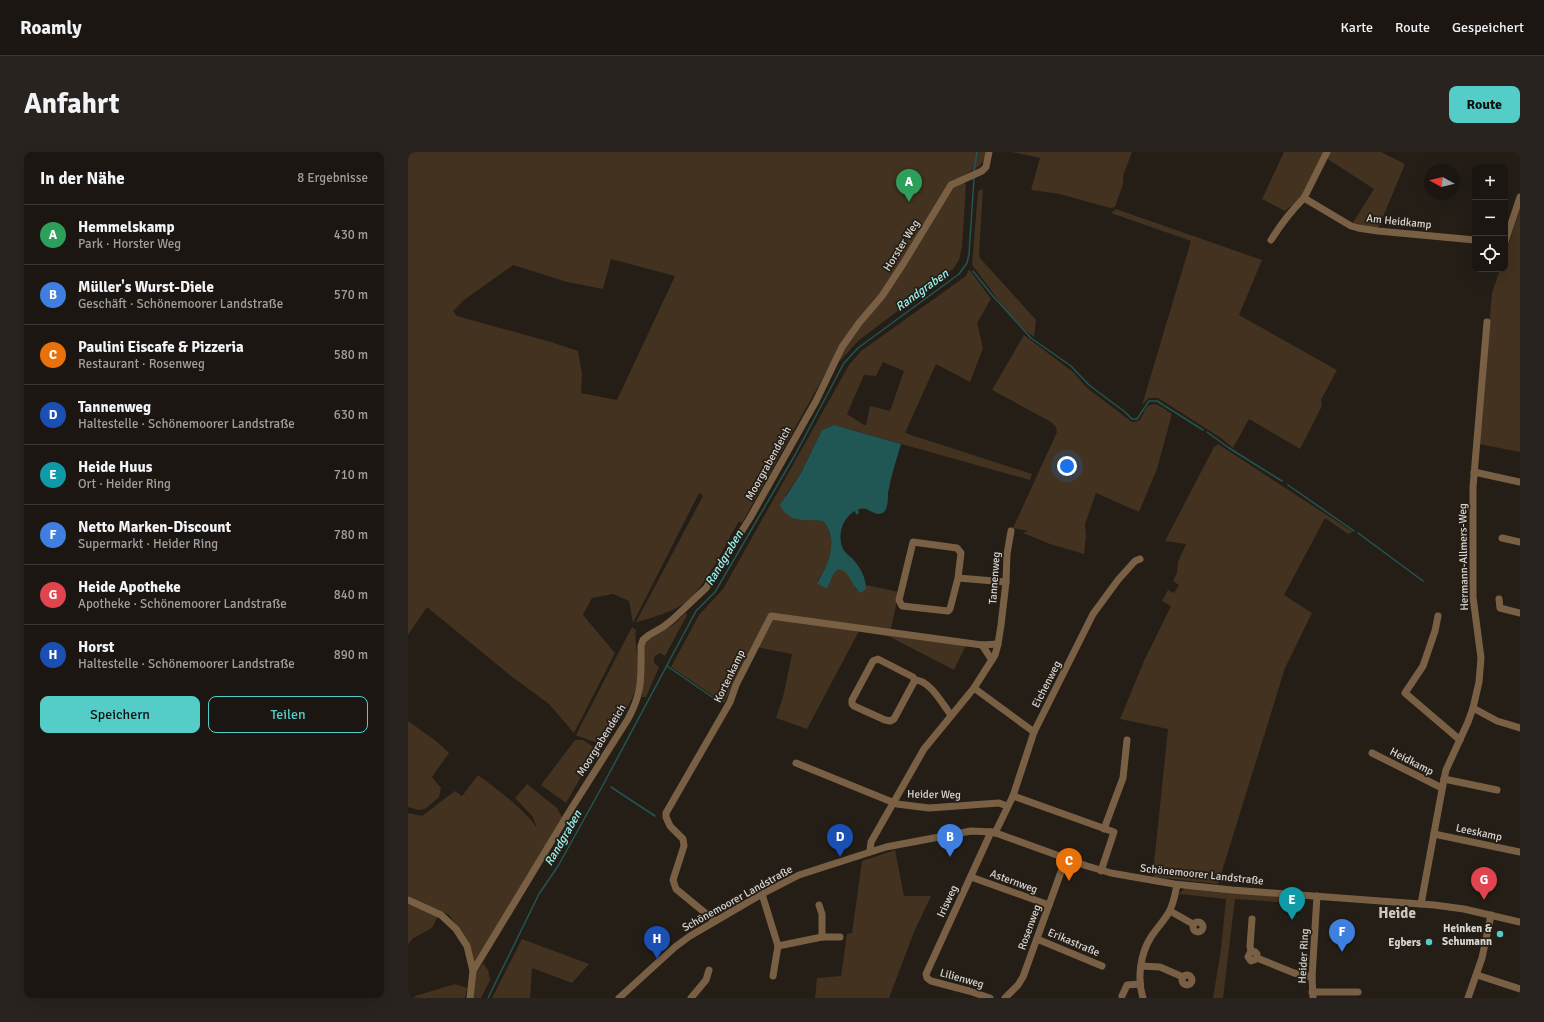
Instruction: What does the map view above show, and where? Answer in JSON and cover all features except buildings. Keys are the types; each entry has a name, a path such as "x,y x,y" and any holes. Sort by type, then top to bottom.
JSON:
{"street":[{"name":"Horster Weg","path":"836,359 846,341 882,296 904,264 951,185 981,172 986,167 989,152"},
{"path":"1271,240 1289,212 1304,198 1327,152"},
{"path":"1507,236 1520,197"},
{"name":"Am Heidkamp","path":"1304,198 1351,226 1358,228 1472,240"},
{"name":"Hermann-Allmers-Weg","path":"1421,904 1446,770 1473,708 1481,658 1473,597 1473,487 1487,322"},
{"name":"Moorgrabendeich","path":"470,998 473,971 636,705 640,689 641,646 643,640 672,620 706,588 750,518 816,401 836,359"},
{"path":"1474,472 1520,482"},
{"name":"Tannenweg","path":"870,851 871,842 924,750 974,688 992,660 998,644 1006,582 1007,554 1011,531"},
{"path":"1502,538 1520,542"},
{"path":"913,542 956,548 961,553 958,578 950,609 948,611 902,606 899,600 913,542"},
{"name":"Eichenweg","path":"993,833 1013,796 1034,732 1093,614 1118,580 1135,561 1140,558"},
{"path":"958,578 1006,582"},
{"path":"1499,599 1500,608 1520,613"},
{"name":"Kortenkamp","path":"715,921 676,889 673,880 684,846 682,839 670,826 666,813 730,702 736,685 771,616 982,645 998,644"},
{"path":"1438,616 1435,631 1423,666 1405,693 1460,740"},
{"path":"982,645 992,660"},
{"path":"915,680 894,719 890,721 873,715 852,704 852,700 876,658 913,677 915,680 922,681 929,686 951,715"},
{"path":"974,688 1034,732"},
{"path":"1473,708 1497,722 1520,728"},
{"path":"1104,828 1122,778 1127,740"},
{"name":"Heidkamp","path":"1372,753 1442,788"},
{"name":"Heider Weg","path":"796,763 893,804 929,808 999,803 1008,806"},
{"path":"1444,779 1497,790"},
{"path":"1013,796 1114,832 1101,870"},
{"name":"Schönemoorer Landstraße","path":"619,998 658,962 690,936 762,894 799,875 870,851 919,840 971,831 993,833 1101,870 1177,885 1448,906 1520,922"},
{"name":"Irisweg","path":"929,980 926,976 927,971 993,833"},
{"name":"Leeskamp","path":"1434,834 1520,852"},
{"name":"Rosenweg","path":"1004,998 1020,983 1066,858"},
{"name":"Asternweg","path":"971,877 1049,906"},
{"path":"1143,998 1140,984 1141,966 1147,943 1170,911 1177,885"},
{"path":"762,894 778,946 773,976"},
{"name":"Heider Ring","path":"1317,896 1312,977 1313,995 1358,992"},
{"path":"408,900 441,914 456,929 467,946 473,971"},
{"path":"819,905 822,914 822,937"},
{"path":"1170,911 1193,924"},
{"path":"1468,998 1477,975 1485,947 1491,915"},
{"path":"1252,919 1250,946 1251,952 1256,953 1257,958 1294,973 1312,977"},
{"path":"778,946 822,937 840,938"},
{"name":"Erikastraße","path":"1037,939 1102,966"},
{"path":"1141,966 1160,967 1183,977"},
{"path":"692,998 706,980 709,970"},
{"path":"1477,975 1520,989"},
{"name":"Lilienweg","path":"929,980 990,998"},
{"path":"1122,996 1127,985 1140,984"}],"shaded area":[{"path":"408,152 986,152 985,158 980,166 960,178 902,263 834,358 742,523 739,521 708,576 693,596 675,609 636,622 703,496 699,493 633,623 629,601 613,594 592,598 583,615 615,653 574,733 549,704 511,676 427,607 408,635","holes":["611,259 675,276 617,400 581,393 582,373 578,351 457,316 453,311 464,300 513,265 567,282 603,289"]},
{"path":"1012,152 1132,152 1123,176 1123,184 1115,207 1110,208 1060,194 1031,190 1040,158"},
{"path":"1284,152 1324,152 1301,197 1285,211 1262,199"},
{"path":"1329,152 1381,152 1405,164 1378,229 1352,224 1374,189 1326,158"},
{"path":"962,182 966,184 962,247 959,260 953,269 858,341 840,361 837,360 953,187"},
{"path":"983,189 980,258 1036,320 1034,337 1008,313 972,265 978,191"},
{"path":"1116,209 1262,260 1239,315 1337,370 1321,400 1322,406 1300,449 1249,419 1233,448 1221,438 1158,398 1149,398 1142,405 1191,241 1111,213"},
{"path":"1520,209 1520,452 1479,444 1492,293 1499,272 1508,272 1508,246"},
{"path":"969,269 991,299 977,323 983,348 970,382 936,364 905,433 1032,474 1030,480 834,425 822,430 801,473 785,496 813,520 823,521 828,528 831,544 830,552 825,568 817,582 827,589 833,575 838,569 848,574 852,579 856,590 866,589 866,585 899,592 890,633 966,645 954,670 890,637 859,631 807,729 776,718 783,697 792,654 756,647 770,625 768,614 724,703 671,667 699,615 723,589 849,365 861,351 966,276","holes":["883,362 904,371 890,411 870,406 866,425 847,414 864,375 876,376"]},
{"path":"1024,335 1073,372 1087,388 1132,422 1139,421 1147,407 1153,404 1160,406 1172,414 1157,469 1139,512 1096,493 1085,524 1086,536 1084,554 1050,544 1023,533 1028,531 1013,528 1057,432 1056,427 1051,422 992,390"},
{"path":"1218,444 1353,532 1348,534 1325,518 1284,595 1312,613 1285,668 1218,884 1154,877 1153,873 1168,729 1120,719 1144,661 1171,606 1162,601 1168,590 1174,593 1179,585 1173,581 1177,573 1178,562 1186,544 1165,541 1214,447"},
{"path":"686,613 687,615 665,656 660,653 654,657 654,663 659,667 646,697 642,697 643,652 645,641 673,625"},
{"path":"632,627 636,630 639,673 630,702 620,719 601,743 576,736 579,729"},
{"path":"408,721 436,741 449,753 432,777 441,788 439,797 425,809 419,810 408,807"},
{"path":"575,740 583,740 597,749 566,803 541,785"},
{"path":"478,775 517,806 537,828 533,817 515,798 527,784 557,808 563,819 476,963 473,961 465,937 449,915 408,898 408,813 422,816 455,791 462,796"},
{"path":"895,850 904,896 931,896 914,932 889,998 815,998 817,978 841,976 847,934 852,933 862,861"},
{"path":"1185,888 1305,898 1303,901 1292,903 1235,899 1223,998 1213,998 1221,949 1226,899 1179,894"},
{"path":"408,904 438,916 432,928 412,939 408,945"},
{"path":"522,939 589,964 572,983 532,968 530,998 492,998"},
{"path":"483,963 488,970 490,980 481,998 473,998 475,975"},
{"path":"455,984 467,988 465,998 414,998 415,996"}],"water":[{"path":"834,425 901,444 888,493 888,503 884,512 877,514 862,509 858,510 859,513 856,515 855,511 847,518 842,528 841,544 843,549 858,565 865,580 866,589 861,593 857,590 849,576 838,569 833,575 827,589 817,583 825,568 830,552 831,544 828,528 823,521 793,518 784,511 780,505 801,473 822,430"}],"waterway":[{"name":"Randgraben","path":"974,172 977,152"},
{"name":"Randgraben","path":"488,998 539,894 558,866 603,785 696,611 715,592 795,455 844,363 858,348 959,274 967,263 969,254 974,178"},
{"path":"973,271 992,295 1031,338 1071,366 1089,385 1132,419 1137,419 1149,401 1157,401 1203,430"},
{"path":"1207,432 1229,448 1282,481"},
{"path":"1288,485 1354,531"},
{"path":"1358,533 1423,581"},
{"path":"667,666 721,703"},
{"path":"611,787 655,816"}],"place":[{"name":"Hemmelskamp","path":"909,202"},
{"name":"Tannenweg","path":"840,857"},
{"name":"Müller's Wurst-Diele","path":"950,857"},
{"name":"Paulini Eiscafe & Pizzeria","path":"1069,881"},
{"name":"Heide Apotheke","path":"1484,900"},
{"name":"Heide Huus","path":"1292,920"},
{"name":"Heinken & Schumann","path":"1500,934"},
{"name":"Egbers","path":"1429,942"},
{"name":"Netto Marken-Discount","path":"1342,952"},
{"name":"Horst","path":"657,959"}],"district":[{"name":"Heide","path":"1397,913"}]}
